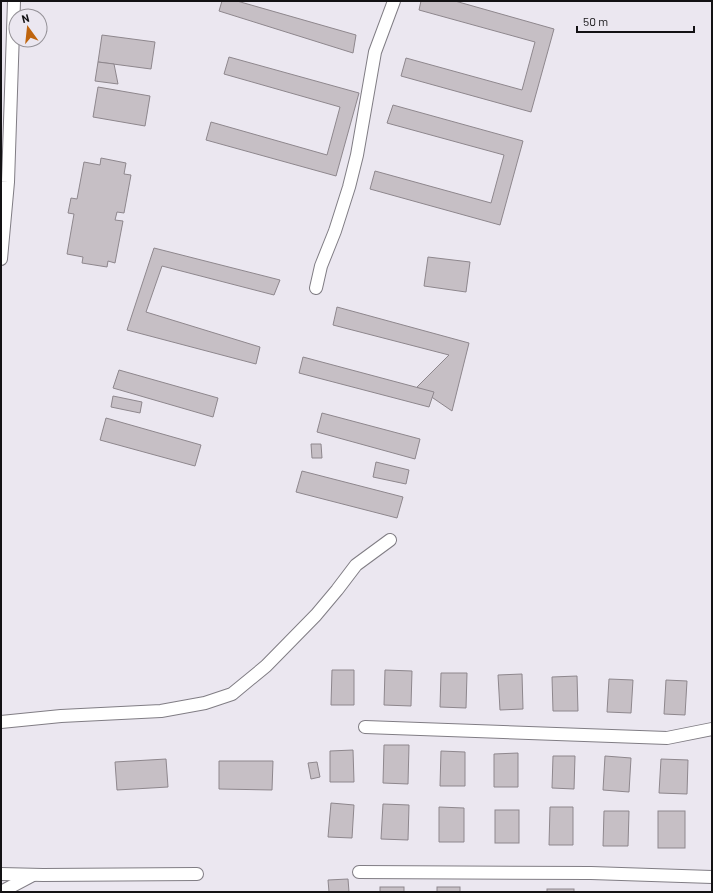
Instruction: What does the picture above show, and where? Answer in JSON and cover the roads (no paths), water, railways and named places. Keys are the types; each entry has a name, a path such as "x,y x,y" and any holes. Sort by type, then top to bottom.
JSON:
{"street":[{"path":"1,259 8,182 14,1"},
{"path":"316,288 321,266 335,231 349,187 357,156 375,52 394,1"},
{"path":"1,722 61,716 160,711 205,703 232,694 266,666 316,615 356,565 390,540"},
{"path":"365,727 667,738 712,729"},
{"path":"359,872 590,873 712,877"},
{"path":"1,874 197,874"},
{"path":"1,892 34,874"}]}
